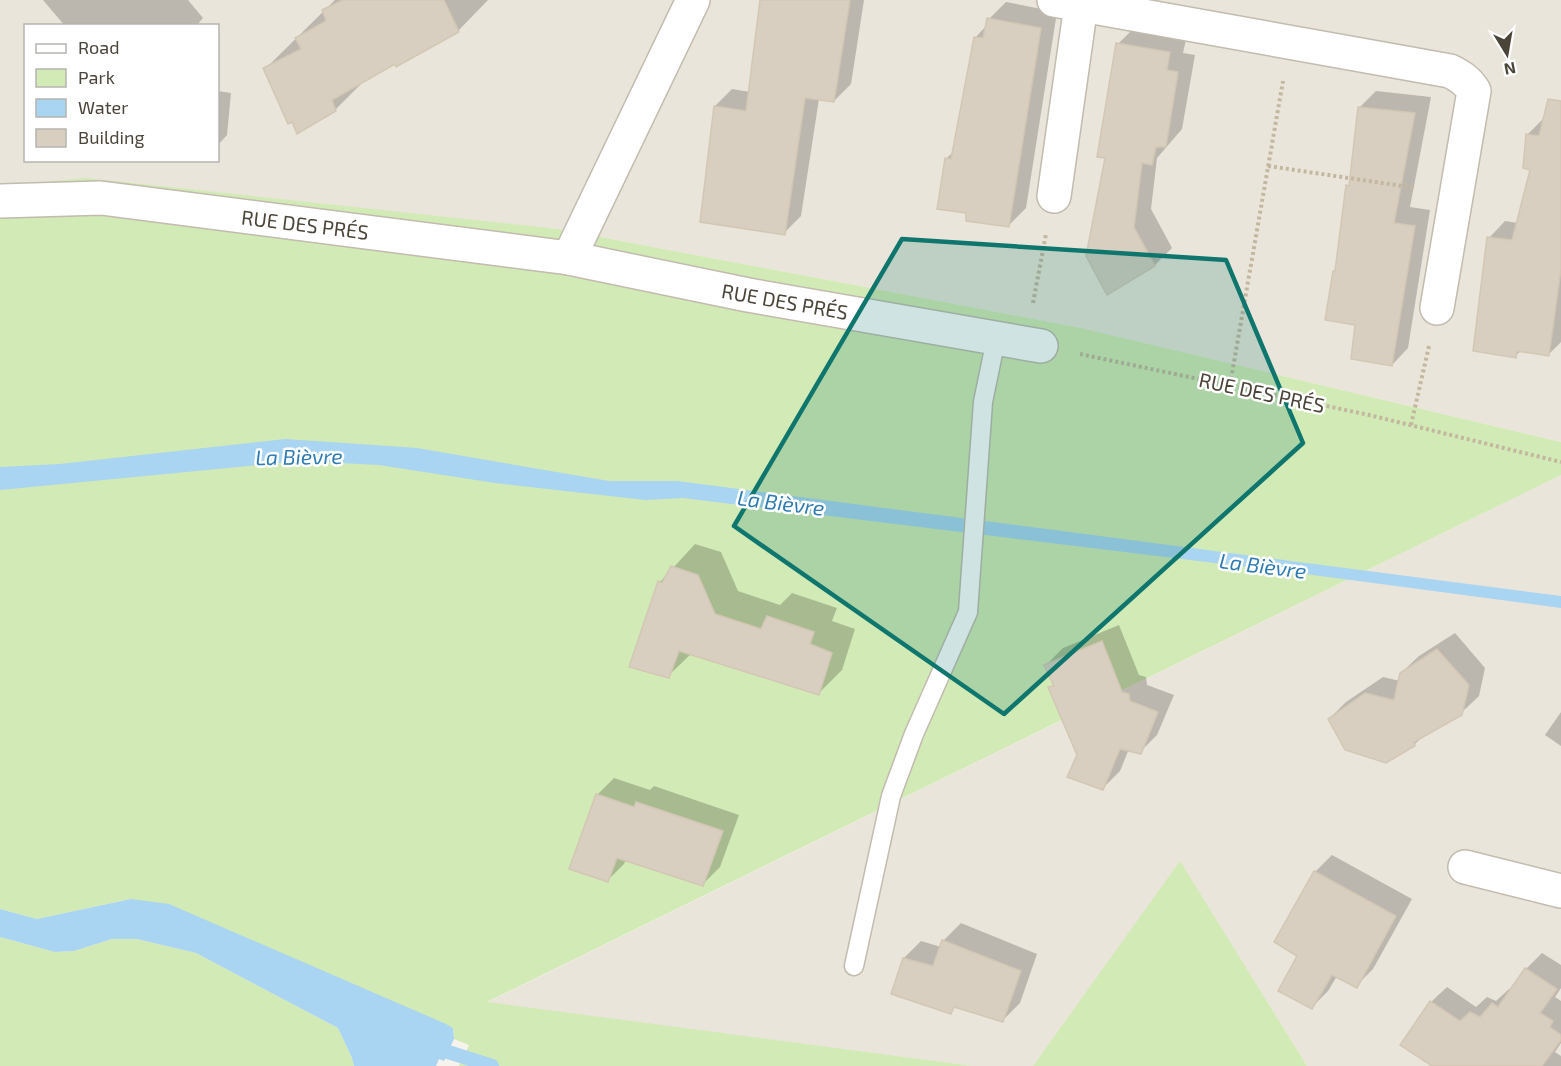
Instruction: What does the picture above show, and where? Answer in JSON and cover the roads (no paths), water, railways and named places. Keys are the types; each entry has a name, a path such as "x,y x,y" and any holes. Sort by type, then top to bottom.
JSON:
{"street":[{"path":"569,258 693,0"},
{"path":"1054,196 1067,2 1450,71 1469,84 1474,91 1437,308"},
{"name":"RUE DES PRÉS","path":"0,201 101,198 569,258 748,295 1021,342"},
{"path":"1466,867 1561,891"}],"lane":[{"path":"854,966 891,796 914,734 968,612 983,402 1021,342"}],"water":[{"name":"La Bièvre","path":"285,439 417,448 609,481 677,481 1561,596 1561,608 1313,575 683,498 645,500 495,483 379,465 301,461 0,490 0,467 60,464"},
{"path":"131,899 169,904 446,1024 453,1028 454,1039 444,1061 439,1059 436,1066 354,1066 338,1028 196,953 137,939 112,939 74,951 55,952 0,937 0,909 37,919"}],"waterway":[{"path":"430,1049 448,1052 492,1066"}]}
